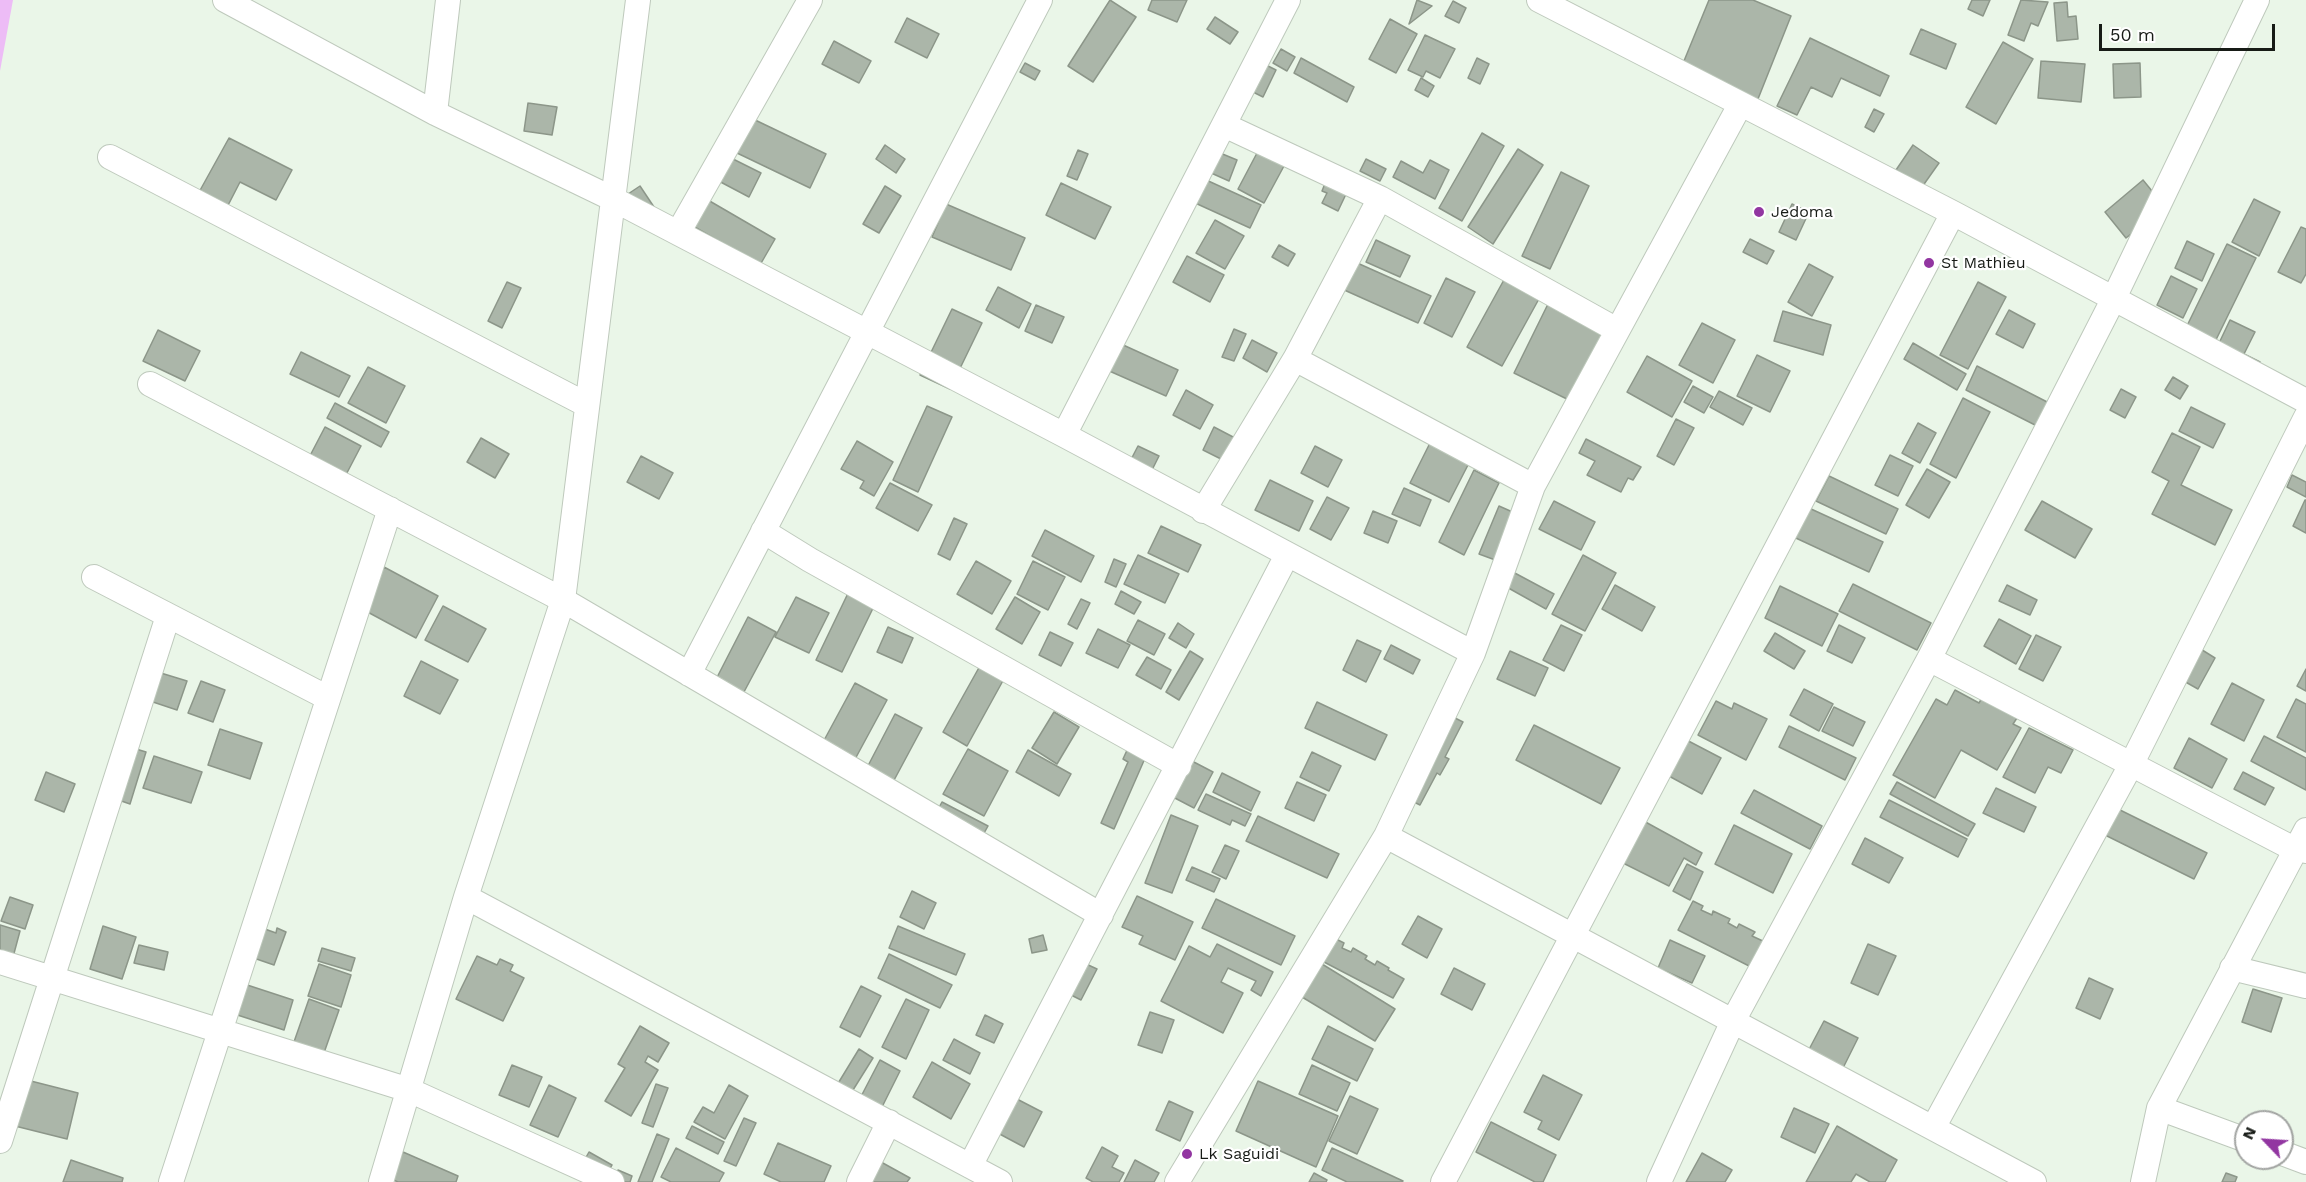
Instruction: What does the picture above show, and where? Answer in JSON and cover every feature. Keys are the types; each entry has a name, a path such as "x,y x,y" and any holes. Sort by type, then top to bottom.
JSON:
{"street":[{"path":"225,0 268,11 435,113 613,199 1064,435 1473,653"},
{"path":"435,113 448,0"},
{"path":"381,1182 466,897 563,600 638,0"},
{"path":"678,234 810,0"},
{"path":"689,674 1040,0"},
{"path":"1064,435 1288,0"},
{"path":"1539,0 1953,213 2306,401"},
{"path":"1659,1182 1733,1021 1929,659 2113,300 2257,0"},
{"path":"1177,1182 1386,836 1473,653 1533,486 1740,105"},
{"path":"1224,125 1380,198 1617,330"},
{"path":"110,157 587,405"},
{"path":"1203,511 1295,359 1380,198"},
{"path":"1443,1182 1953,213"},
{"path":"1295,359 1533,486"},
{"path":"150,384 563,600 1101,915"},
{"path":"1933,1128 2132,763 2306,417"},
{"path":"171,1182 390,509"},
{"path":"763,531 810,560 1179,766"},
{"path":"970,1166 1287,555"},
{"path":"94,577 328,698"},
{"path":"0,1141 168,616"},
{"path":"1929,659 2132,763 2302,843 2232,968 2159,1108 2143,1182"},
{"path":"1386,836 2034,1182"},
{"path":"466,897 1000,1182"},
{"path":"0,962 410,1090 612,1182"},
{"path":"2232,968 2306,986"},
{"path":"2159,1108 2234,1136"},
{"path":"859,1182 889,1122"}],"shaded area":[{"path":"0,0 13,0 0,71"}],"building":[{"path":"1110,0 1136,17 1093,82 1068,66"},
{"path":"1152,0 1187,0 1177,22 1148,10"},
{"path":"1417,0 1432,6 1409,24"},
{"path":"1709,0 1753,0 1791,16 1752,114 1677,78"},
{"path":"1972,0 1990,0 1983,16 1968,9"},
{"path":"2021,0 2048,2 2038,26 2031,23 2024,41 2008,35"},
{"path":"1453,1 1466,8 1459,23 1445,16"},
{"path":"2067,2 2068,17 2076,16 2078,39 2057,41 2054,3"},
{"path":"1215,17 1238,32 1230,44 1207,29"},
{"path":"907,18 939,34 927,58 895,42"},
{"path":"1390,19 1417,34 1396,73 1369,59"},
{"path":"1921,29 1956,44 1946,69 1910,54"},
{"path":"1425,35 1455,49 1440,78 1426,71 1423,77 1408,70"},
{"path":"1810,38 1889,76 1880,96 1841,78 1832,97 1811,87 1797,115 1777,106"},
{"path":"834,41 871,61 859,83 822,64"},
{"path":"2003,42 2033,59 1996,124 1966,107"},
{"path":"1281,49 1295,57 1287,71 1273,63"},
{"path":"1252,58 1276,70 1263,97 1239,85"},
{"path":"1301,58 1354,87 1347,102 1294,73"},
{"path":"1477,58 1489,64 1480,84 1468,78"},
{"path":"2041,61 2085,64 2081,102 2038,98"},
{"path":"1025,63 1040,71 1035,80 1020,72"},
{"path":"2140,63 2141,97 2114,98 2113,64"},
{"path":"1421,78 1434,86 1428,97 1415,90"},
{"path":"528,103 557,107 552,135 524,131"},
{"path":"1874,109 1884,114 1874,132 1865,127"},
{"path":"753,119 826,154 810,188 737,153"},
{"path":"1482,133 1504,146 1462,221 1439,208"},
{"path":"229,138 292,170 276,200 240,182 222,217 193,203"},
{"path":"885,145 905,159 896,173 876,159"},
{"path":"1913,145 1939,163 1922,187 1896,170"},
{"path":"1208,148 1237,160 1229,181 1200,168"},
{"path":"1518,149 1543,165 1493,244 1468,227"},
{"path":"1078,150 1088,154 1077,180 1067,176"},
{"path":"1257,153 1284,166 1264,203 1238,189"},
{"path":"725,155 761,173 749,197 713,178"},
{"path":"1366,159 1386,169 1380,181 1360,171"},
{"path":"1430,160 1449,170 1435,199 1393,177 1401,161 1423,173"},
{"path":"1561,172 1589,186 1550,269 1522,256"},
{"path":"1193,174 1261,205 1250,228 1182,197"},
{"path":"2143,180 2165,207 2126,238 2105,212"},
{"path":"1326,181 1347,192 1338,211 1322,203 1327,193 1322,191"},
{"path":"1061,183 1111,207 1095,239 1046,215"},
{"path":"640,186 658,213 628,194"},
{"path":"885,186 901,196 879,233 863,224"},
{"path":"701,196 775,239 760,265 686,222"},
{"path":"2254,199 2280,212 2259,256 2232,242"},
{"path":"946,204 1025,238 1011,270 932,237"},
{"path":"1792,204 1809,212 1796,240 1779,232"},
{"path":"1215,220 1244,236 1225,269 1196,253"},
{"path":"2301,227 2306,229 2306,274 2301,283 2278,272"},
{"path":"1750,239 1774,251 1767,264 1743,252"},
{"path":"1376,240 1410,256 1400,277 1366,262"},
{"path":"2187,241 2214,254 2202,281 2175,268"},
{"path":"2227,244 2256,258 2211,350 2182,336"},
{"path":"1279,245 1295,254 1288,266 1272,257"},
{"path":"1187,256 1224,275 1210,302 1173,282"},
{"path":"1355,262 1431,296 1418,323 1342,289"},
{"path":"1809,264 1833,277 1812,316 1788,302"},
{"path":"2171,276 2197,289 2183,318 2157,305"},
{"path":"1446,278 1475,292 1452,337 1424,323"},
{"path":"1505,278 1540,297 1502,366 1467,347"},
{"path":"507,282 521,288 502,328 488,321"},
{"path":"1978,282 2006,297 1968,369 1940,355"},
{"path":"998,287 1031,304 1019,328 986,310"},
{"path":"1548,304 1608,335 1573,402 1514,373"},
{"path":"1036,305 1064,317 1052,343 1025,331"},
{"path":"952,309 982,323 950,389 920,375"},
{"path":"2009,310 2035,324 2023,348 1996,334"},
{"path":"1783,311 1831,325 1823,355 1774,341"},
{"path":"2230,320 2255,332 2244,354 2260,362 2251,380 2211,360"},
{"path":"1702,323 1735,340 1713,383 1679,365"},
{"path":"1234,329 1246,334 1234,361 1222,357"},
{"path":"158,330 200,351 185,381 143,361"},
{"path":"1110,339 1178,370 1166,396 1098,366"},
{"path":"1252,340 1277,353 1267,372 1243,358"},
{"path":"1913,343 1966,374 1957,390 1904,359"},
{"path":"301,352 350,376 339,397 290,374"},
{"path":"1757,355 1790,371 1770,412 1737,396"},
{"path":"1647,356 1692,381 1672,417 1627,392"},
{"path":"1977,366 2053,405 2041,428 1966,390"},
{"path":"368,367 405,386 386,423 348,403"},
{"path":"2173,377 2188,386 2180,399 2165,390"},
{"path":"1693,386 1713,397 1704,413 1684,402"},
{"path":"2121,389 2136,397 2125,418 2110,410"},
{"path":"1186,390 1213,405 1200,429 1173,415"},
{"path":"1719,391 1752,408 1743,425 1710,407"},
{"path":"1963,398 1990,412 1956,478 1930,464"},
{"path":"335,403 389,432 381,447 327,418"},
{"path":"927,406 952,417 918,492 893,480"},
{"path":"2191,407 2225,424 2213,448 2179,431"},
{"path":"1676,419 1694,428 1674,465 1657,456"},
{"path":"1918,423 1936,433 1920,463 1902,453"},
{"path":"325,427 361,446 338,490 302,471"},
{"path":"1214,427 1235,438 1223,460 1203,450"},
{"path":"2172,433 2200,447 2181,485 2232,510 2215,545 2152,514 2169,481 2152,472"},
{"path":"481,438 509,454 495,478 467,462"},
{"path":"1586,439 1641,467 1633,480 1628,478 1621,492 1587,475 1595,461 1579,453"},
{"path":"857,441 893,462 874,496 860,488 864,481 841,469"},
{"path":"1430,443 1469,463 1449,502 1410,483"},
{"path":"1138,446 1159,456 1146,482 1125,471"},
{"path":"1315,446 1342,460 1328,487 1301,473"},
{"path":"1890,455 1913,466 1898,496 1875,485"},
{"path":"641,456 673,473 659,499 627,482"},
{"path":"1927,469 1950,482 1929,518 1906,505"},
{"path":"1474,470 1499,483 1464,555 1439,542"},
{"path":"2292,475 2306,482 2306,497 2287,487"},
{"path":"1829,476 1898,509 1886,534 1816,501"},
{"path":"1270,480 1313,501 1299,531 1255,510"},
{"path":"890,483 932,505 918,531 876,508"},
{"path":"1404,488 1431,500 1420,526 1392,514"},
{"path":"1327,497 1349,508 1331,540 1310,529"},
{"path":"2306,500 2306,533 2293,526"},
{"path":"1554,501 1595,522 1581,550 1539,529"},
{"path":"2042,501 2092,529 2075,558 2025,530"},
{"path":"1798,503 1883,542 1869,572 1785,533"},
{"path":"1499,506 1517,514 1498,561 1479,554"},
{"path":"1373,511 1397,521 1388,543 1364,533"},
{"path":"954,518 967,524 950,560 938,554"},
{"path":"1161,526 1201,545 1188,572 1148,553"},
{"path":"1045,530 1094,556 1081,582 1032,556"},
{"path":"1138,555 1179,574 1165,603 1124,584"},
{"path":"1583,555 1616,573 1585,631 1552,614"},
{"path":"1114,559 1126,564 1116,587 1105,582"},
{"path":"976,561 1011,581 992,614 957,594"},
{"path":"1033,561 1065,577 1048,610 1017,594"},
{"path":"384,567 438,596 416,638 362,609"},
{"path":"1511,571 1554,594 1546,609 1503,585"},
{"path":"1853,584 1931,623 1917,650 1839,611"},
{"path":"1615,585 1655,607 1642,631 1602,609"},
{"path":"2007,585 2037,600 2030,615 1999,601"},
{"path":"1780,586 1838,614 1822,646 1765,618"},
{"path":"851,587 877,600 842,672 816,660"},
{"path":"1121,591 1141,602 1134,614 1115,604"},
{"path":"796,597 829,613 809,653 775,637"},
{"path":"1015,597 1040,612 1022,644 996,629"},
{"path":"1081,599 1090,603 1077,629 1068,624"},
{"path":"443,606 486,629 468,662 425,640"},
{"path":"748,617 776,632 737,705 710,691"},
{"path":"1999,619 2031,636 2016,664 1984,646"},
{"path":"1138,620 1165,634 1154,655 1127,641"},
{"path":"1178,623 1194,634 1186,648 1169,638"},
{"path":"1561,625 1582,635 1564,671 1543,660"},
{"path":"1839,625 1865,638 1852,663 1827,651"},
{"path":"888,627 913,638 902,663 877,652"},
{"path":"1098,629 1130,645 1118,668 1086,653"},
{"path":"1050,632 1073,643 1061,666 1039,655"},
{"path":"1775,633 1805,651 1794,669 1764,651"},
{"path":"2036,635 2061,647 2043,681 2019,669"},
{"path":"1357,640 1381,651 1366,682 1343,670"},
{"path":"1391,645 1420,660 1413,674 1384,659"},
{"path":"2199,648 2215,658 2198,689 2182,680"},
{"path":"1190,651 1203,659 1179,700 1166,692"},
{"path":"1510,651 1548,668 1535,696 1497,679"},
{"path":"1147,657 1171,670 1161,689 1136,675"},
{"path":"421,661 458,680 440,714 404,696"},
{"path":"981,664 1005,677 967,746 943,732"},
{"path":"2306,669 2306,691 2297,686"},
{"path":"151,670 187,681 177,710 141,698"},
{"path":"201,681 225,690 213,722 188,713"},
{"path":"855,683 887,700 847,774 815,757"},
{"path":"2232,683 2264,700 2244,741 2211,724"},
{"path":"1804,689 1833,704 1819,731 1790,715"},
{"path":"1955,690 1979,703 1982,698 2017,718 2013,724 2021,728 1997,770 1961,750 1935,798 1893,775 1936,699 1947,705"},
{"path":"2296,699 2306,704 2306,752 2277,737"},
{"path":"1716,701 1732,709 1734,703 1767,719 1746,760 1698,735"},
{"path":"1317,702 1387,735 1375,760 1305,728"},
{"path":"1834,707 1865,722 1853,746 1822,731"},
{"path":"1054,712 1079,727 1057,764 1032,748"},
{"path":"895,714 922,728 885,797 859,783"},
{"path":"1447,714 1463,722 1445,757 1449,759 1440,775 1437,773 1420,805 1404,797"},
{"path":"1534,725 1620,768 1601,804 1516,760"},
{"path":"1789,726 1856,758 1845,780 1779,747"},
{"path":"2029,728 2073,750 2061,773 2048,767 2035,793 2003,777"},
{"path":"220,729 262,743 250,779 208,765"},
{"path":"1675,734 1721,758 1702,794 1656,769"},
{"path":"2264,736 2306,758 2306,790 2251,761"},
{"path":"2189,738 2227,759 2212,788 2174,768"},
{"path":"126,746 146,752 130,804 110,797"},
{"path":"1128,748 1146,756 1114,829 1101,823 1128,762 1123,759"},
{"path":"968,749 1008,771 984,816 943,794"},
{"path":"1028,750 1071,774 1059,796 1016,772"},
{"path":"1312,752 1341,766 1329,791 1300,777"},
{"path":"154,756 202,772 191,803 143,788"},
{"path":"1190,760 1213,772 1194,808 1171,796"},
{"path":"46,772 75,784 64,812 35,800"},
{"path":"2243,772 2274,788 2265,805 2234,789"},
{"path":"1222,773 1260,792 1251,811 1213,792"},
{"path":"1297,782 1326,795 1314,821 1285,808"},
{"path":"1897,782 1975,824 1968,836 1890,794"},
{"path":"1996,788 2036,807 2024,832 1983,813"},
{"path":"1754,790 1822,826 1810,849 1741,813"},
{"path":"1206,794 1251,814 1245,826 1232,820 1230,825 1198,810"},
{"path":"1889,800 1967,839 1958,857 1880,817"},
{"path":"942,802 988,826 978,844 932,820"},
{"path":"2118,809 2207,853 2194,879 2105,835"},
{"path":"1171,815 1198,826 1172,893 1145,883"},
{"path":"1258,816 1339,854 1327,878 1246,841"},
{"path":"1640,819 1702,853 1696,865 1684,858 1669,886 1617,860"},
{"path":"1734,825 1792,854 1773,893 1715,864"},
{"path":"1865,838 1903,858 1889,883 1852,864"},
{"path":"1225,845 1239,851 1226,879 1212,872"},
{"path":"1687,864 1703,872 1690,900 1673,891"},
{"path":"1192,867 1220,879 1214,892 1186,880"},
{"path":"912,891 936,903 924,929 900,917"},
{"path":"1137,896 1193,922 1175,960 1139,944 1143,936 1122,927"},
{"path":"10,897 33,905 25,929 1,921"},
{"path":"1216,899 1295,936 1281,965 1202,928"},
{"path":"1693,901 1703,906 1701,910 1712,915 1713,911 1730,919 1728,923 1737,928 1739,924 1755,932 1752,936 1765,942 1759,971 1678,930"},
{"path":"1418,916 1442,929 1427,958 1402,944"},
{"path":"0,925 20,931 9,972 0,970"},
{"path":"103,926 136,937 122,979 90,969"},
{"path":"898,926 965,954 956,975 889,948"},
{"path":"262,928 276,933 277,928 286,932 274,965 242,954"},
{"path":"1043,935 1047,950 1032,953 1029,939"},
{"path":"1336,939 1344,943 1342,948 1351,952 1353,948 1367,956 1365,959 1375,965 1377,961 1404,979 1393,998 1324,962"},
{"path":"1670,940 1705,956 1692,983 1658,968"},
{"path":"1217,944 1273,972 1261,996 1251,990 1256,981 1228,968 1221,982 1243,993 1223,1033 1161,1001 1189,946 1210,957"},
{"path":"1868,944 1896,956 1878,995 1851,983"},
{"path":"139,945 168,952 164,970 134,963"},
{"path":"322,948 355,958 351,971 318,961"},
{"path":"889,954 952,985 940,1008 878,978"},
{"path":"477,956 497,965 500,959 513,965 510,971 524,978 503,1021 456,999"},
{"path":"1073,958 1097,969 1081,1000 1059,989"},
{"path":"319,964 351,975 341,1007 308,996"},
{"path":"1322,964 1395,1009 1375,1041 1302,997"},
{"path":"1454,968 1485,984 1472,1010 1441,994"},
{"path":"2089,978 2113,989 2100,1019 2076,1008"},
{"path":"235,981 293,1000 284,1030 225,1011"},
{"path":"861,986 881,996 860,1037 840,1027"},
{"path":"2253,989 2282,998 2271,1032 2242,1022"},
{"path":"309,999 339,1010 318,1070 288,1059"},
{"path":"906,999 929,1010 906,1059 882,1047"},
{"path":"1150,1012 1174,1020 1162,1053 1138,1045"},
{"path":"985,1015 1003,1024 994,1043 976,1035"},
{"path":"1824,1021 1858,1038 1840,1074 1805,1057"},
{"path":"640,1026 669,1043 658,1062 648,1056 645,1062 658,1070 631,1116 605,1101 625,1068 618,1064"},
{"path":"1328,1026 1373,1049 1357,1081 1312,1059"},
{"path":"954,1039 980,1053 970,1074 943,1060"},
{"path":"859,1049 873,1058 848,1098 834,1090"},
{"path":"880,1060 900,1071 876,1119 855,1108"},
{"path":"932,1062 970,1084 951,1119 913,1097"},
{"path":"512,1065 542,1077 529,1107 499,1095"},
{"path":"1312,1065 1350,1083 1337,1111 1299,1094"},
{"path":"1543,1075 1582,1095 1559,1140 1538,1129 1542,1121 1524,1112"},
{"path":"19,1078 78,1093 67,1139 7,1124"},
{"path":"1258,1081 1338,1116 1316,1167 1236,1131"},
{"path":"656,1084 668,1088 653,1127 642,1123"},
{"path":"549,1085 576,1098 558,1137 530,1125"},
{"path":"729,1085 748,1096 725,1139 694,1122 703,1107 714,1113"},
{"path":"1350,1096 1378,1109 1357,1154 1329,1141"},
{"path":"1013,1097 1042,1112 1024,1147 994,1131"},
{"path":"1169,1101 1193,1112 1180,1141 1156,1130"},
{"path":"1794,1108 1829,1124 1815,1153 1781,1137"},
{"path":"744,1118 756,1123 736,1166 724,1161"},
{"path":"1491,1122 1556,1155 1543,1182 1535,1182 1476,1152"},
{"path":"692,1126 724,1142 718,1154 686,1138"},
{"path":"1837,1126 1897,1160 1885,1182 1870,1182 1856,1174 1851,1182 1806,1182"},
{"path":"657,1134 669,1139 652,1182 638,1182"},
{"path":"778,1143 831,1166 824,1182 781,1182 764,1174"},
{"path":"1102,1147 1118,1156 1112,1167 1124,1173 1119,1182 1093,1182 1086,1178"},
{"path":"676,1148 724,1173 719,1182 671,1182 661,1177"},
{"path":"1332,1148 1403,1181 1347,1182 1322,1170"},
{"path":"403,1152 458,1176 456,1182 398,1182 391,1179"},
{"path":"589,1152 612,1165 603,1182 580,1168"},
{"path":"1702,1153 1732,1170 1725,1182 1686,1182"},
{"path":"71,1160 123,1178 122,1182 63,1182"},
{"path":"1135,1160 1159,1173 1154,1182 1124,1182"},
{"path":"881,1162 910,1178 907,1182 870,1182"},
{"path":"618,1170 632,1176 630,1182 612,1182"},
{"path":"1314,1173 1327,1180 1326,1182 1309,1182"},
{"path":"2226,1173 2237,1177 2235,1182 2222,1182"}],"place":[{"name":"Jedoma","path":"1759,212"},
{"name":"St Mathieu","path":"1929,263"},
{"name":"Lk Saguidi","path":"1187,1154"}]}
